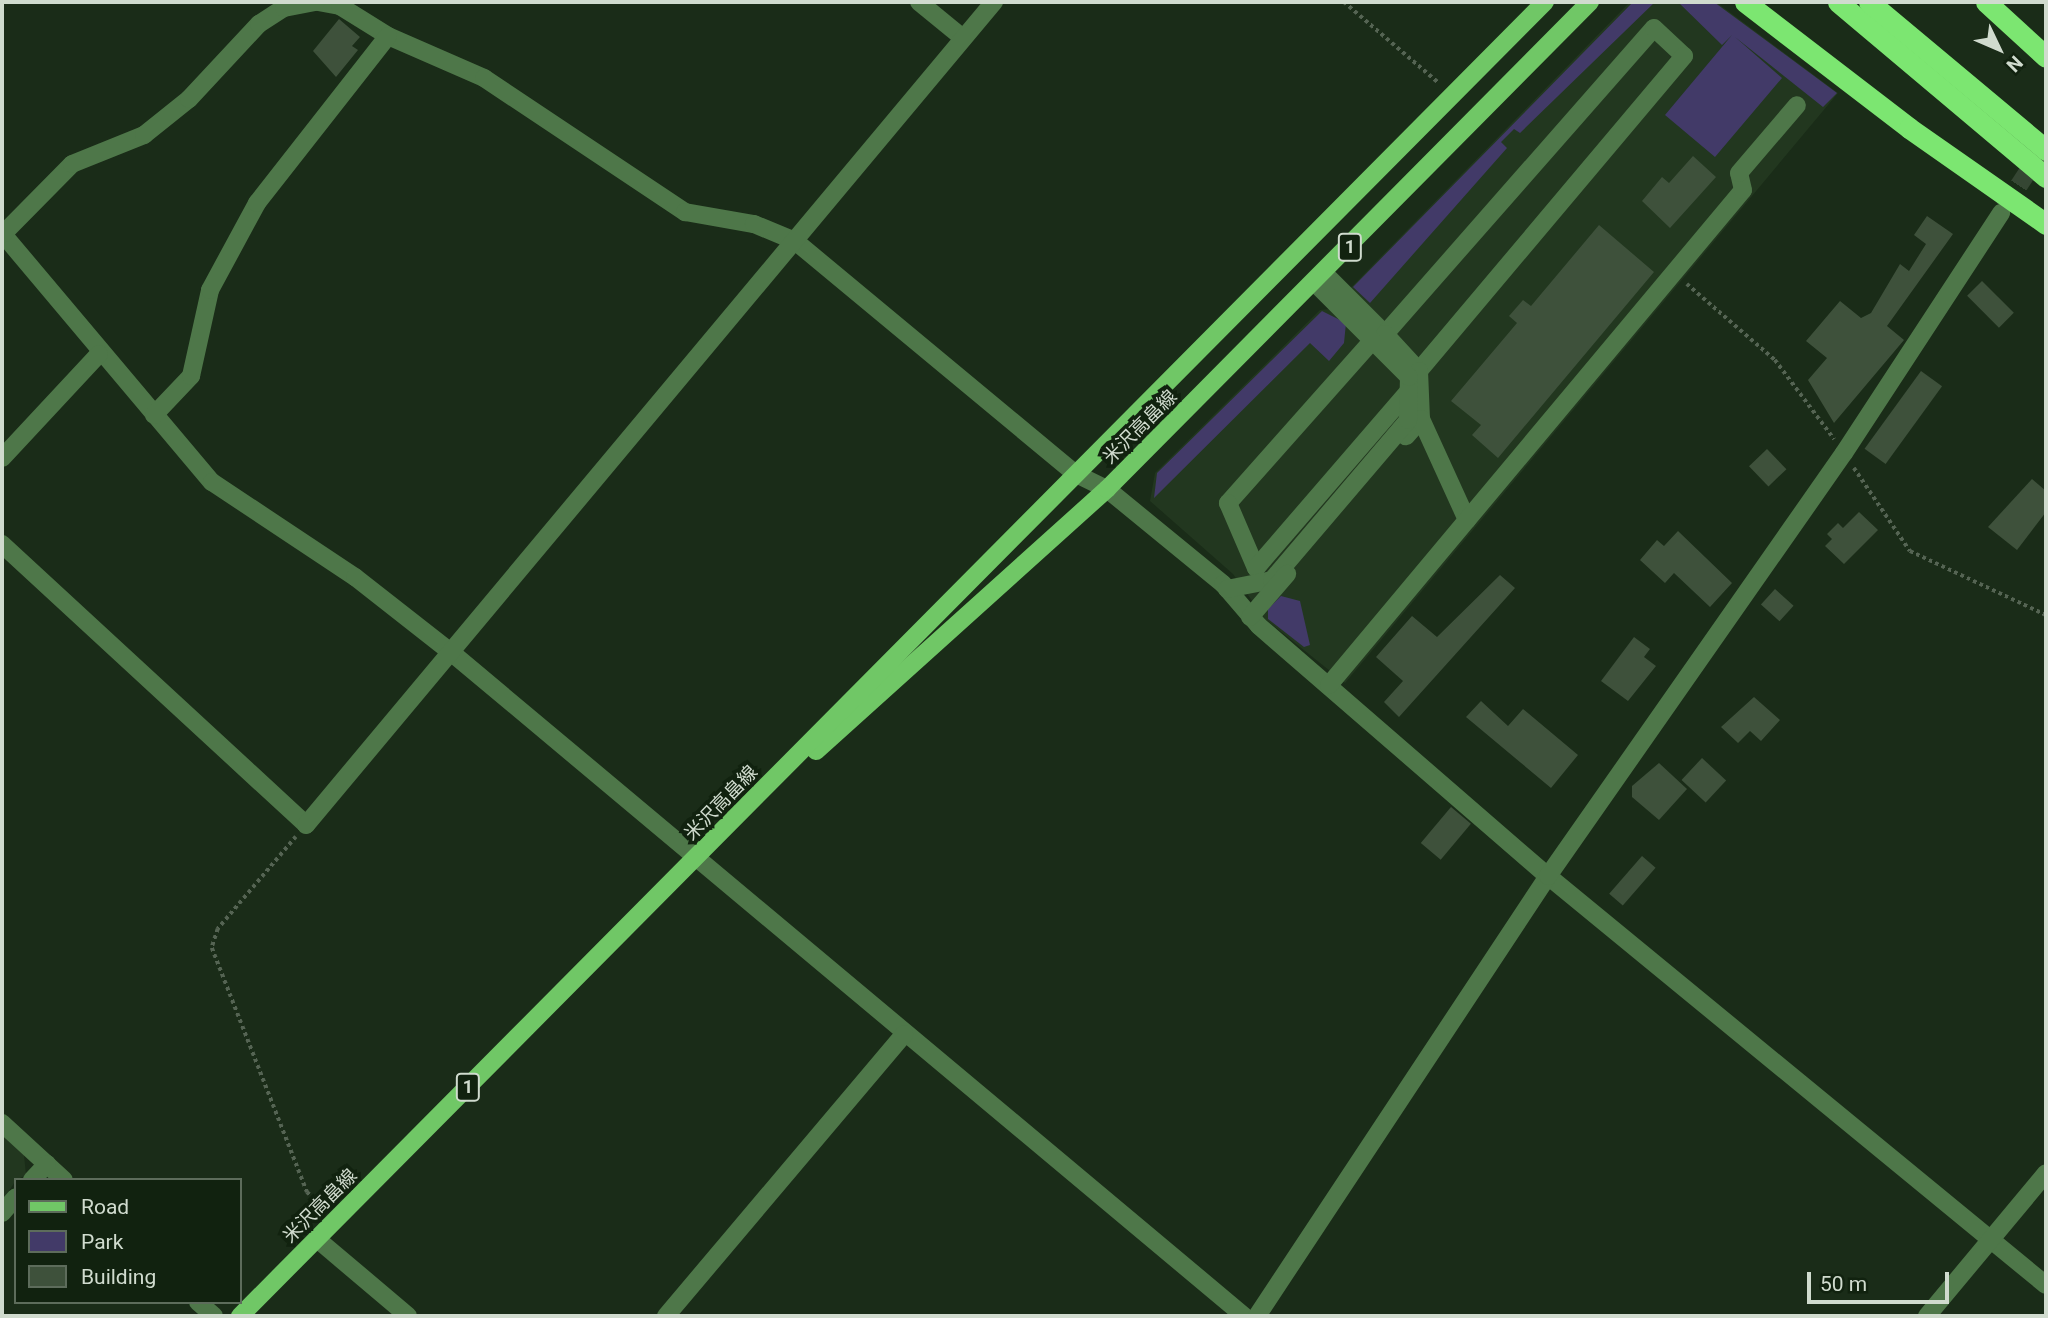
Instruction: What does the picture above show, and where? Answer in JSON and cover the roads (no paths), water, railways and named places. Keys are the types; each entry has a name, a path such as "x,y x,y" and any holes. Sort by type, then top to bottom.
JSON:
{"highway":[{"path":"1745,2 1909,128 2046,224"},
{"path":"1838,2 2046,177"},
{"path":"1869,2 2046,150"},
{"path":"1986,2 2046,57"}],"main road":[{"name":"米沢高畠線","path":"240,1316 1074,473 1545,2"},
{"name":"米沢高畠線","path":"696,858 1107,489 1320,278 1590,2"}],"street":[{"path":"1244,1316 452,653 355,577 212,482 99,354 2,233 72,164 144,135 189,99 259,24 284,8 317,2 341,4 388,36 484,78 685,212 754,224 795,241 1074,473 1107,489 1227,589 1250,617 1548,876 2046,1285"},
{"path":"919,2 963,38"},
{"path":"2,544 306,825 993,2"},
{"path":"1408,392 1256,568 1228,502 1654,28 1684,56 1419,370 1421,419 1467,520"},
{"path":"153,415 191,376 210,290 257,203 388,36"},
{"path":"1329,685 1743,190 1739,173 1797,105"},
{"path":"1256,1316 1548,876 1844,453 2001,213"},
{"path":"1227,589 1272,580 1408,420 1409,377 1378,338 1320,278"},
{"path":"1378,338 1419,370"},
{"path":"2,458 99,354"},
{"path":"1250,617 1421,419"},
{"path":"666,1316 904,1034"},
{"path":"2,1123 62,1178"},
{"path":"34,1178 47,1164"},
{"path":"1927,1316 2046,1173"},
{"path":"2,1213 14,1199"},
{"path":"317,1239 408,1316"},
{"path":"200,1304 214,1316"}],"tunnel":[{"path":"2004,208 2039,155"}]}
